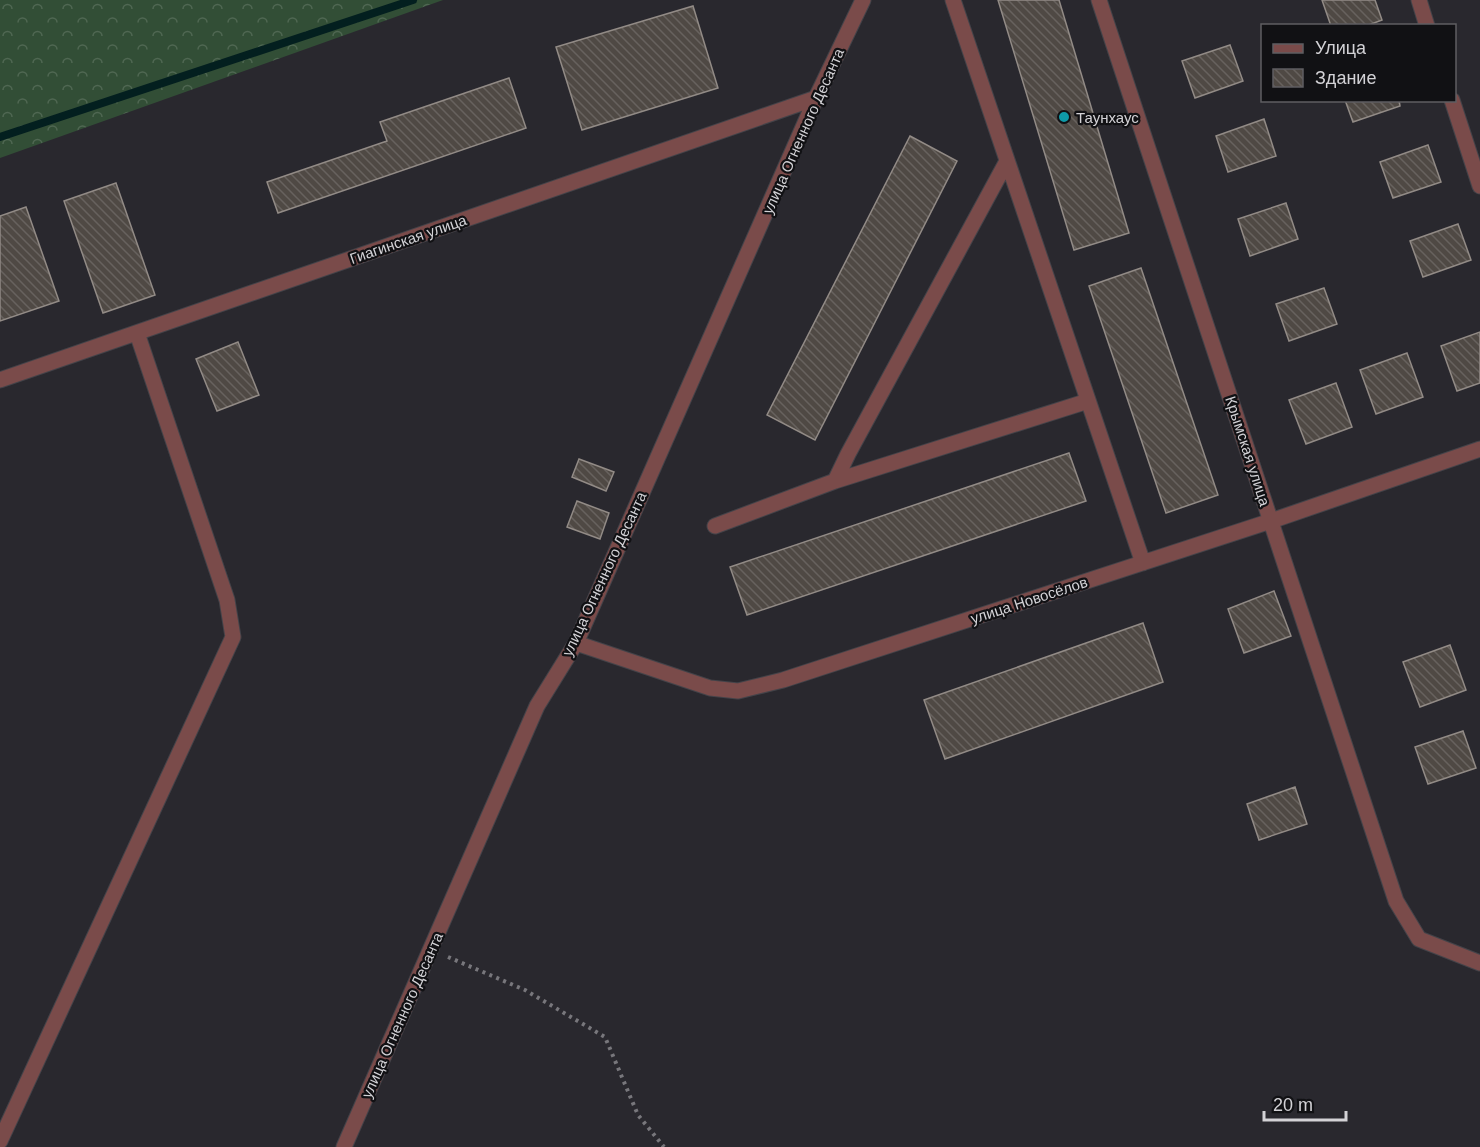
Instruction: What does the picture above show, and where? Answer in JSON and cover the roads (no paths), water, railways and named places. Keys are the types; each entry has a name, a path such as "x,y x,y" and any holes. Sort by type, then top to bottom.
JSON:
{"street":[{"name":"улица Огненного Десанта","path":"344,1147 537,706 576,643 816,98 863,0"},
{"path":"953,0 1143,563"},
{"name":"Крымская улица","path":"1099,0 1396,901 1419,939 1480,963"},
{"path":"1419,0 1426,24"},
{"name":"Гиагинская улица","path":"0,380 816,98"},
{"path":"1453,102 1480,186"},
{"path":"835,482 1007,161"},
{"path":"0,1141 233,637 226,600 137,333"},
{"path":"715,526 835,482 1088,401"},
{"name":"улица Новосёлов","path":"576,643 710,688 738,691 783,680 1143,563 1480,449"}],"waterway":[{"path":"0,137 413,0"}],"place":[{"name":"Таунхаус","path":"1064,117"}]}
